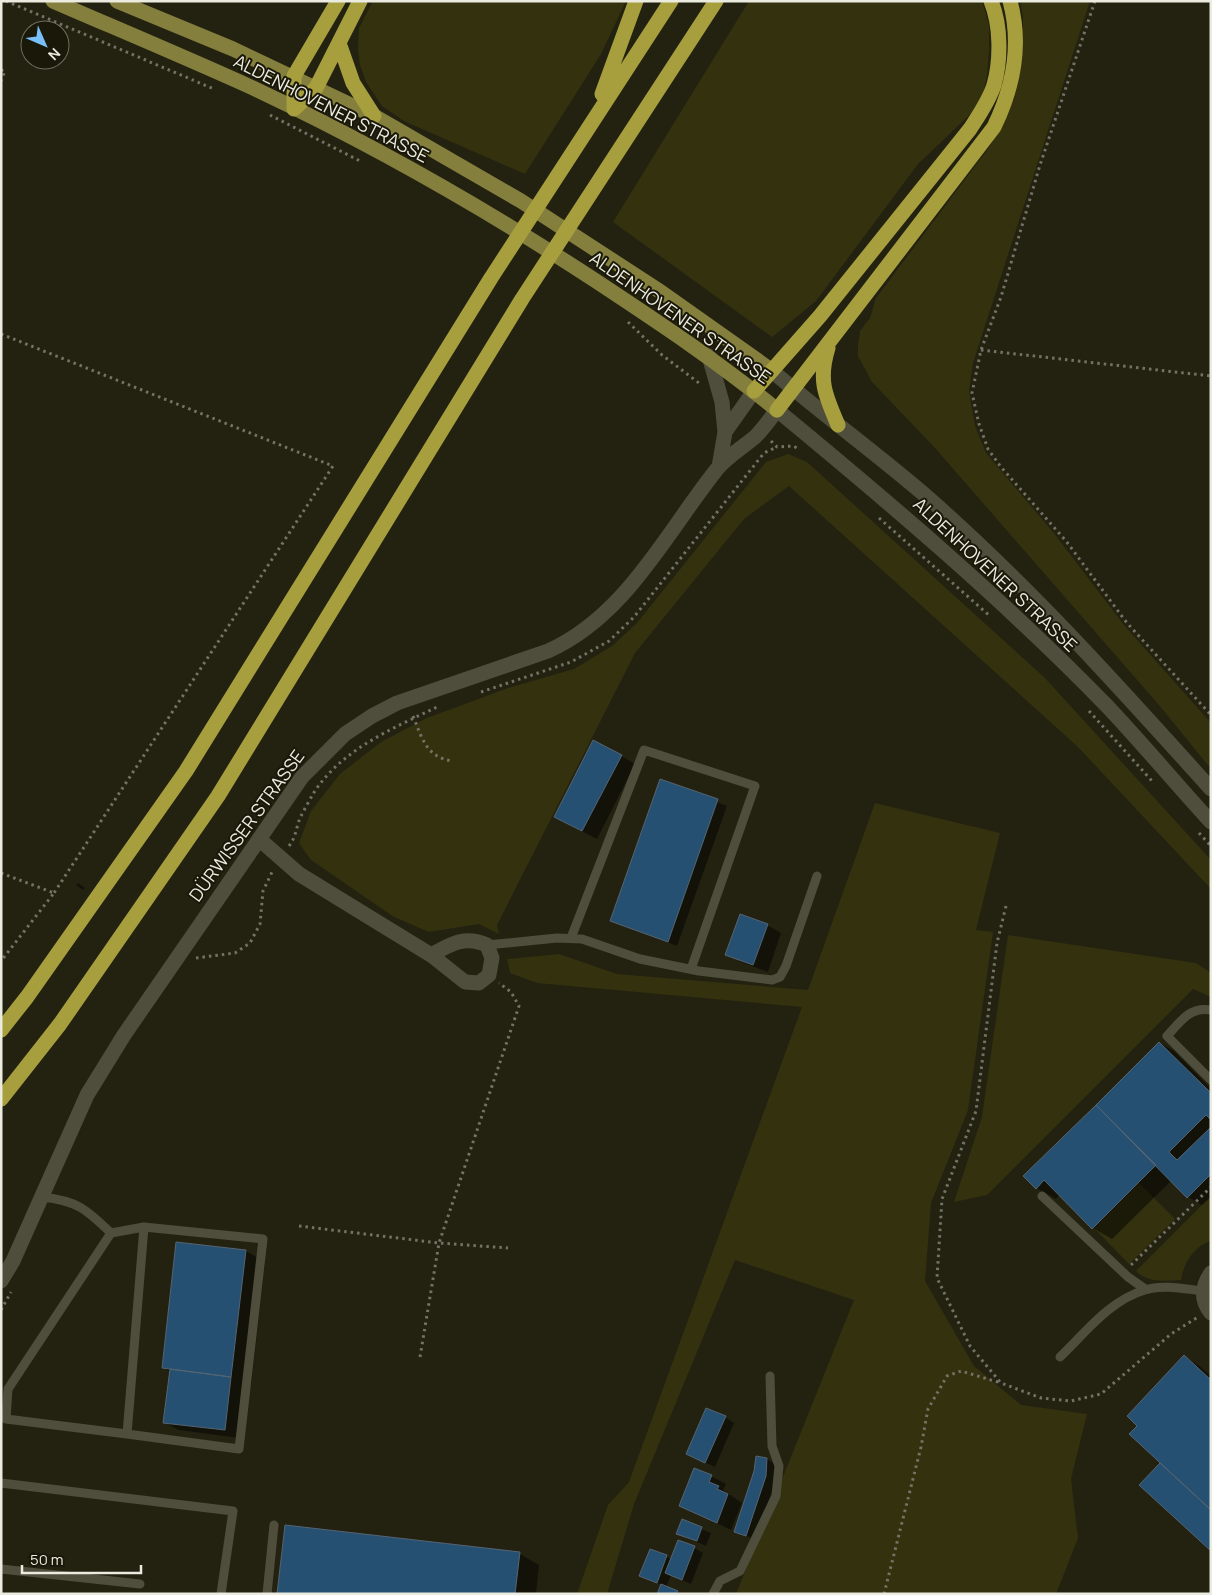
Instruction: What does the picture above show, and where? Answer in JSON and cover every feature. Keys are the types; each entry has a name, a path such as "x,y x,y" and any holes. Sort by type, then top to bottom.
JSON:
{"highway":[{"path":"294,109 294,76 338,1"},
{"path":"294,109 316,88 360,1"},
{"path":"593,120 636,1"},
{"path":"1,1030 27,997 186,771 491,278 671,1"},
{"path":"754,391 820,316 964,136 983,108 994,85 998,58 997,24 991,1"},
{"path":"777,410 994,127 1011,85 1016,56 1016,29 1010,1"},
{"path":"1,1099 60,1024 218,796 522,299 715,3"},
{"path":"339,43 352,84 374,116"},
{"path":"828,345 822,380 824,391 838,425"}],"main road":[{"name":"ALDENHOVENER STRASSE","path":"53,1 294,109 389,157 534,240 709,356 777,410"},
{"name":"ALDENHOVENER STRASSE","path":"117,1 294,76 374,116 521,201 662,292 771,370"}],"street":[{"name":"DÜRWISSER STRASSE","path":"709,356 720,397 725,432 719,467"},
{"name":"ALDENHOVENER STRASSE","path":"771,370 926,496 1018,582 1123,691 1211,789"},
{"name":"DÜRWISSER STRASSE","path":"725,432 754,391"},
{"name":"ALDENHOVENER STRASSE","path":"777,410 909,519 1035,636 1107,707 1211,822"},
{"name":"DÜRWISSER STRASSE","path":"8,1284 13,1261 60,1152 91,1087 124,1035 302,777 345,734 372,716 406,699 548,651 566,643 585,630 618,601 719,467 762,430 777,410"},
{"path":"259,840 299,874 431,955 465,982 479,983 489,975 492,958 487,945 474,939 453,943 431,955"},
{"path":"1210,1312 1204,1301 1203,1290 1211,1273"}],"lane":[{"path":"571,938 644,750 755,786 691,969"},
{"path":"487,945 571,938 582,939 640,959 691,969 772,980 780,977 817,876"},
{"path":"1211,1010 1203,1008 1192,1011 1167,1036 1211,1080"},
{"path":"1042,1196 1124,1273 1145,1289"},
{"path":"42,1197 57,1199 85,1208 111,1233"},
{"path":"127,1434 144,1227"},
{"path":"144,1227 263,1239 239,1449 127,1434 4,1423 8,1389 111,1233 144,1227"},
{"path":"1060,1357 1112,1307 1145,1289 1175,1288 1203,1290"},
{"path":"713,1594 720,1580 740,1570 776,1496 779,1466 772,1446 770,1376"},
{"path":"1,1483 233,1511 221,1594"},
{"path":"267,1594 274,1526"},
{"path":"1,1569 140,1584"}],"path":[{"path":"6,1 217,90"},
{"path":"1095,1 1040,165 1001,297 981,350 972,392 979,424 988,449 1001,467 1066,541 1127,623 1211,715"},
{"path":"1,70 5,71 1,81"},
{"path":"261,111 364,163"},
{"path":"626,320 662,355 697,379 702,387"},
{"path":"1,334 334,466 54,893 1,961"},
{"path":"981,350 1211,376"},
{"path":"762,430 777,447 793,446 804,453"},
{"path":"876,515 993,619"},
{"path":"406,699 429,750 439,759 452,761"},
{"path":"1085,707 1158,788"},
{"path":"195,958 236,953 250,943 260,924 261,905 266,882 280,858 295,838 300,818 314,792 334,769 354,752 426,712"},
{"path":"1198,831 1211,846"},
{"path":"1,873 54,893"},
{"path":"1001,1383 970,1346 937,1278 942,1199 976,1111 997,943 1006,906"},
{"path":"420,1357 439,1244 519,1006 511,992 489,975"},
{"path":"1124,1273 1211,1187"},
{"path":"299,1226 439,1244 508,1248"},
{"path":"1,1310 8,1284"},
{"path":"884,1594 921,1447 928,1409 947,1376 961,1371 1042,1398 1071,1402 1102,1394 1171,1334 1210,1312"}],"shaded area":[{"path":"373,1 626,1 601,54 525,174 404,121 382,106 366,82 360,65 358,49 359,28"},
{"path":"749,1 982,1 989,25 987,76 981,104 918,164 816,301 772,337 613,222"},
{"path":"1020,1 1090,1 973,363 969,391 975,426 986,453 1053,532 1124,625 1211,723 1211,769 1159,705 935,448 872,382 858,356 860,331 870,318 876,298 990,146 1015,97 1023,53 1023,17"},
{"path":"788,454 807,462 1045,678 1211,860 1211,889 1078,747 789,486 744,519 635,653 497,925 499,934 479,924 429,932 394,917 311,860 299,843 311,811 340,774 381,742 427,718 508,688 574,669 612,646 637,623 766,462"},
{"path":"875,803 1000,833 976,930 993,932 968,1110 931,1203 925,1281 974,1366 1021,1405 1087,1414 1071,1479 1078,1538 1056,1594 736,1594 854,1300 735,1260 634,1504 607,1594 577,1594 608,1505 629,1482 802,1007 537,983 510,973 507,959 559,954 617,974 808,990"},
{"path":"1008,935 1196,963 1211,973 1211,997 1193,989 987,1195 954,1202 982,1117"},
{"path":"1139,1183 1175,1219 1129,1264 1094,1228"},
{"path":"1211,1196 1211,1241 1205,1243 1191,1256 1184,1268 1181,1280 1163,1281 1146,1278 1136,1271"}],"building":[{"path":"593,740 622,755 582,831 554,817"},
{"path":"660,779 718,799 668,942 610,921"},
{"path":"740,914 768,924 753,965 725,955"},
{"path":"1159,1042 1211,1093 1211,1120 1206,1115 1169,1152 1177,1160 1211,1127 1211,1174 1187,1198 1096,1105"},
{"path":"1096,1105 1156,1165 1092,1229 1044,1180 1036,1189 1023,1176"},
{"path":"176,1242 246,1250 231,1377 162,1368"},
{"path":"1184,1355 1211,1380 1211,1510 1129,1434 1137,1426 1127,1416"},
{"path":"170,1369 231,1377 225,1430 163,1423"},
{"path":"706,1408 726,1416 705,1463 686,1454"},
{"path":"756,1456 767,1458 766,1476 746,1536 734,1532 754,1471"},
{"path":"1160,1463 1211,1510 1211,1551 1139,1485"},
{"path":"694,1468 712,1475 709,1482 719,1486 717,1489 728,1494 717,1523 679,1506"},
{"path":"682,1519 702,1527 697,1541 676,1534"},
{"path":"285,1525 520,1552 515,1594 277,1594"},
{"path":"678,1540 695,1546 682,1580 665,1573"},
{"path":"650,1549 667,1555 657,1583 639,1576"},
{"path":"661,1584 678,1591 676,1594 657,1594"}]}
